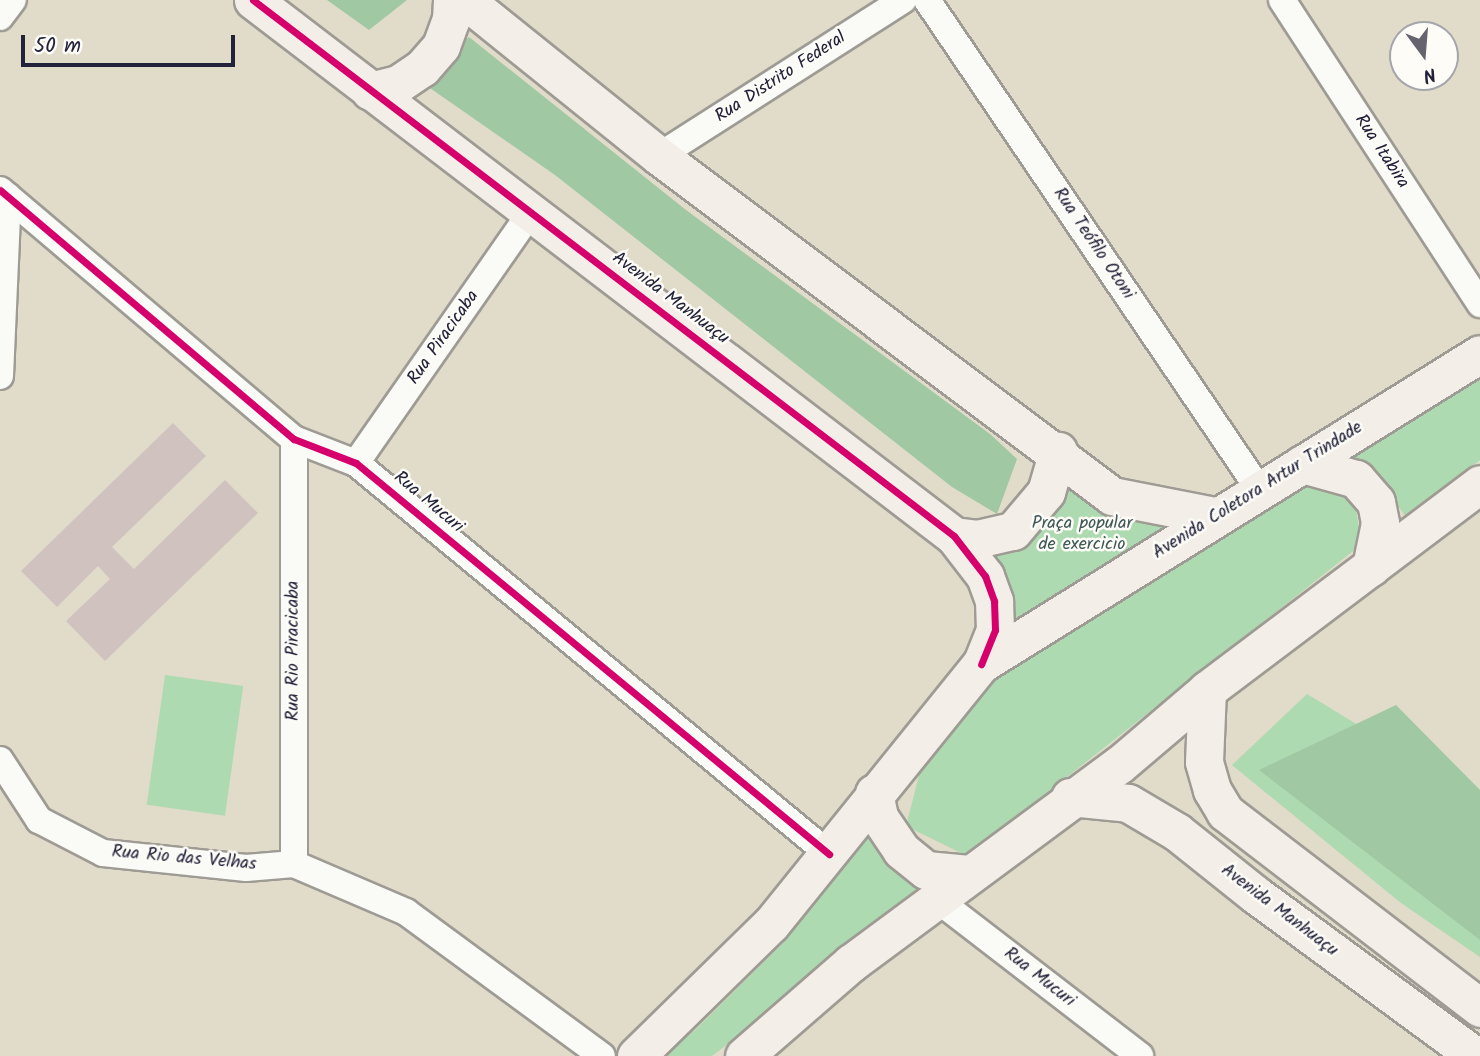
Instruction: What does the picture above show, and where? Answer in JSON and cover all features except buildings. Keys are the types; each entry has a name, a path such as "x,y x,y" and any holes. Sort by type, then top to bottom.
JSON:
{"main road":[{"name":"Avenida Manhuaçu","path":"253,0 954,536 985,576 994,601 995,630 981,664"},
{"path":"370,91 398,84 422,68 441,46 451,19 452,0"},
{"path":"465,0 659,156 1058,451 1112,496 1215,516"},
{"name":"Avenida Coletora Artur Trindade","path":"636,1056 771,925 874,793 981,664 1215,516 1480,354"},
{"path":"954,536 977,539 1013,531 1046,492 1058,451"},
{"path":"1302,464 1356,479 1376,502 1380,523 1371,566"},
{"path":"744,1056 776,1041 851,963 939,901 969,874 1070,797 1119,765 1208,691 1480,484"},
{"path":"1208,691 1204,762 1212,790 1225,812 1480,1008"},
{"path":"874,793 879,817 901,850 926,870 969,874"},
{"name":"Avenida Manhuaçu","path":"1070,797 1128,803 1177,832 1256,895 1475,1056"}],"street":[{"path":"0,17 13,0"},
{"name":"Rua Distrito Federal","path":"659,156 903,0"},
{"name":"Rua Teófilo Otoni","path":"928,0 1259,489"},
{"name":"Rua Itabira","path":"1282,0 1480,304"},
{"path":"0,376 4,193"},
{"name":"Rua Mucuri","path":"4,193 294,439 356,463 829,854"},
{"name":"Rua Piracicaba","path":"356,463 531,212"},
{"name":"Rua Rio Piracicaba","path":"294,439 294,864"},
{"name":"Rua Rio das Velhas","path":"0,760 39,820 103,853 246,868 294,864 406,912 602,1056"},
{"name":"Rua Mucuri","path":"939,901 1140,1056"}],"green space":[{"path":"327,0 407,0 369,30"},
{"path":"469,37 686,210 990,434 1017,459 997,514 952,487 555,175 427,86 451,51"},
{"path":"1480,370 1480,460 1405,516 1377,474 1349,455"},
{"name":"Praça popular de exercicio","path":"1063,478 1168,529 1009,638 991,549"},
{"path":"1293,482 1354,499 1362,544 967,856 906,826 924,756 982,687"},
{"path":"165,675 243,686 225,816 147,805"},
{"path":"1307,694 1480,799 1480,957 1401,903 1232,765"},
{"path":"1396,705 1480,790 1480,940 1259,770"},
{"path":"866,830 931,887 712,1056 661,1056 695,1030 782,944"}],"cycle path":[{"path":"253,0 954,536 985,576 994,601 995,630 981,664"},
{"path":"0,190 294,439 356,463 829,854"}]}
